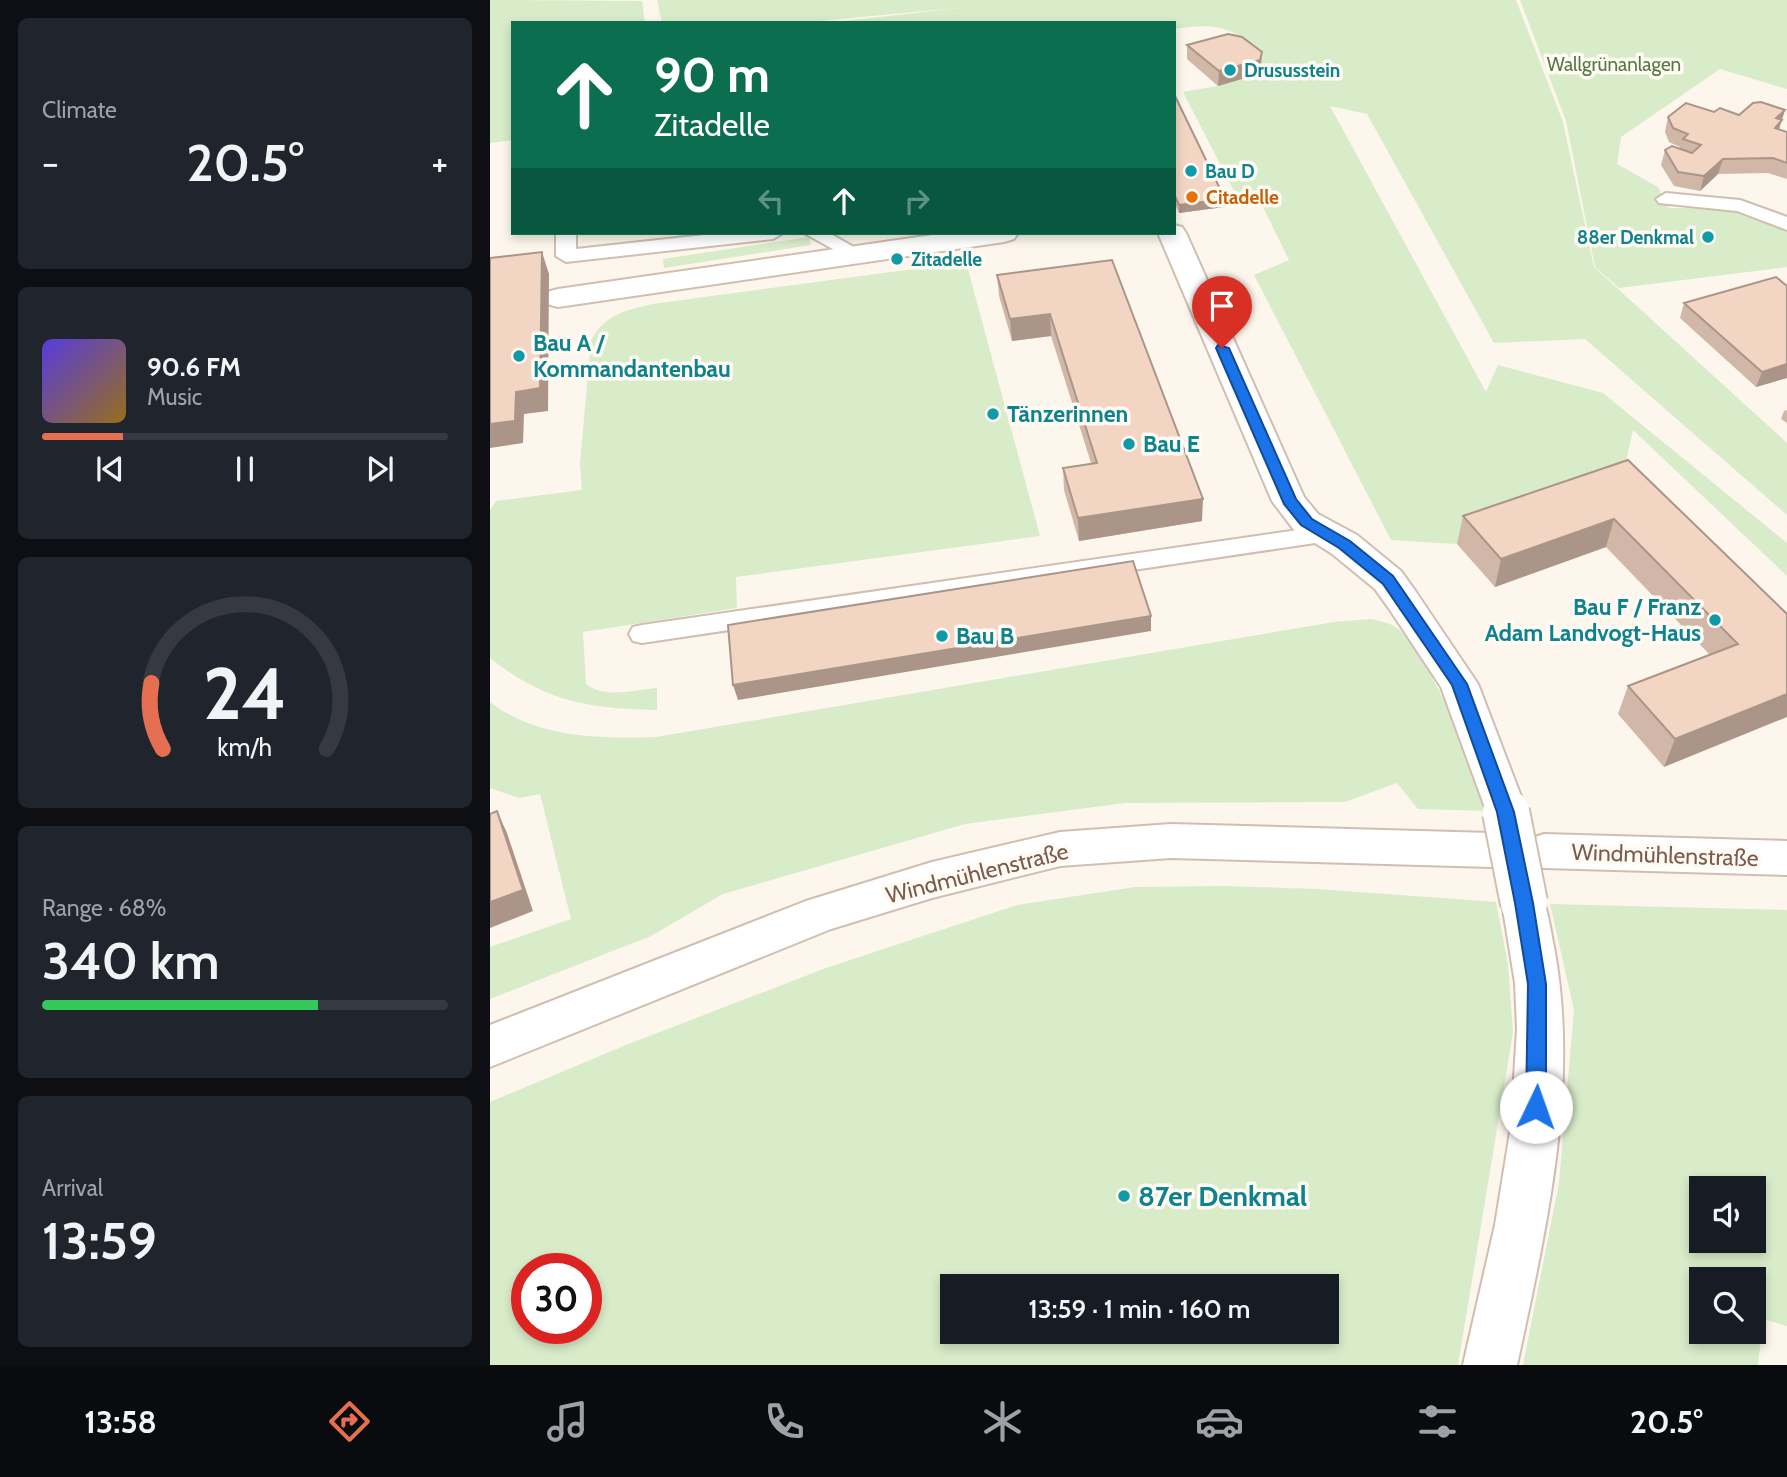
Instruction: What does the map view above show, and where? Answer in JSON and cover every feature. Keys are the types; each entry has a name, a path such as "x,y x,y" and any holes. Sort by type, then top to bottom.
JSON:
{"street":[{"path":"558,298 990,235"},
{"path":"1173,235 1289,501 1307,522 1344,544 1388,580 1459,684 1498,831 1524,903 1537,984 1535,1129 1490,1365"},
{"name":"Windmühlenstraße","path":"490,1046 821,914 932,880 1060,849 1171,841 1498,831"},
{"name":"Windmühlenstraße","path":"1544,851 1787,858"}],"lane":[{"path":"1666,199 1740,206 1787,224"},
{"path":"566,235 566,256 755,235"},
{"path":"818,235 856,254"},
{"path":"642,634 1326,534"}],"green space":[{"path":"490,0 642,1 645,21 511,21 511,140 490,143"},
{"path":"657,0 1516,0 1563,122 1594,267 1787,443 1787,515 1585,339 1494,343 1367,114 1330,106 1486,392 1498,365 1603,393 1787,543 1787,576 1633,430 1620,488 1456,544 1391,540 1254,275 1289,260 1257,195 1237,197 1183,92 1218,86 1259,50 1238,35 1210,26 1176,29 1176,21 844,21 958,8 818,21 662,21"},
{"name":"Wallgrünanlagen","path":"1520,0 1787,0 1787,89 1720,69 1621,137 1617,164 1658,187 1669,208 1730,211 1774,224 1787,232 1787,267 1619,288 1595,267 1566,121"},
{"path":"809,237 811,245 664,268 663,259"},
{"path":"966,262 1040,536 736,577 737,608 583,632 586,684 594,689 611,692 657,688 657,710 589,705 549,694 510,673 490,658 490,510 496,501 582,490 580,464 591,340 603,324 624,312 652,304"},
{"path":"1371,619 1392,625 1406,636 1420,656 1448,710 1487,811 1418,809 1397,783 1345,802 1125,803 965,824 723,894 651,936 490,999 490,947 571,919 540,794 519,798 490,788 490,702 528,723 569,734 656,737 1334,622"},
{"path":"1225,886 1317,889 1496,902 1508,964 1513,1032 1458,1365 490,1365 490,1102 626,1045 826,968 1017,905 1135,887"},
{"path":"1550,904 1787,910 1787,1326 1766,1320 1766,1267 1689,1267 1689,1344 1760,1344 1758,1365 1523,1365 1559,1183 1574,1010"}],"building":[{"path":"1228,34 1242,37 1262,52 1260,60 1219,71 1187,45"},
{"name":"Bau D","path":"1176,98 1225,199 1179,205 1176,198"},
{"path":"1761,102 1785,110 1776,118 1782,120 1775,128 1787,132 1787,163 1773,158 1723,159 1704,176 1678,172 1665,150 1672,146 1692,153 1701,145 1683,139 1688,134 1673,128 1668,117 1686,103 1714,112 1720,108 1739,115 1753,103"},
{"name":"Bau A / Kommandantenbau","path":"542,252 540,388 516,392 515,421 490,424 490,258"},
{"name":"Bau E","path":"1112,260 1203,499 1078,518 1063,468 1097,463 1050,314 1010,319 997,275"},
{"path":"1776,277 1787,286 1787,364 1762,372 1684,303"},
{"path":"1628,460 1787,614 1787,694 1675,739 1628,686 1738,644 1614,519 1501,559 1463,516"},
{"name":"Bau B","path":"1133,561 1151,616 733,685 728,625"},
{"path":"497,811 523,890 490,902 490,814"}],"place":[{"name":"Drususstein","path":"1230,70"},
{"name":"Bau D","path":"1191,171"},
{"name":"Citadelle","path":"1192,197"},
{"name":"88er Denkmal","path":"1708,237"},
{"name":"Zitadelle","path":"897,259"},
{"name":"Bau A / Kommandantenbau","path":"519,356"},
{"name":"Tänzerinnen","path":"993,414"},
{"name":"Bau E","path":"1129,444"},
{"name":"Bau F / Franz Adam Landvogt-Haus","path":"1715,620"},
{"name":"Bau B","path":"942,636"},
{"name":"87er Denkmal","path":"1124,1196"}],"route":[{"path":"1222,348 1289,501 1307,522 1344,544 1388,580 1459,684 1506,812 1524,903 1537,984 1536,1107"}]}
